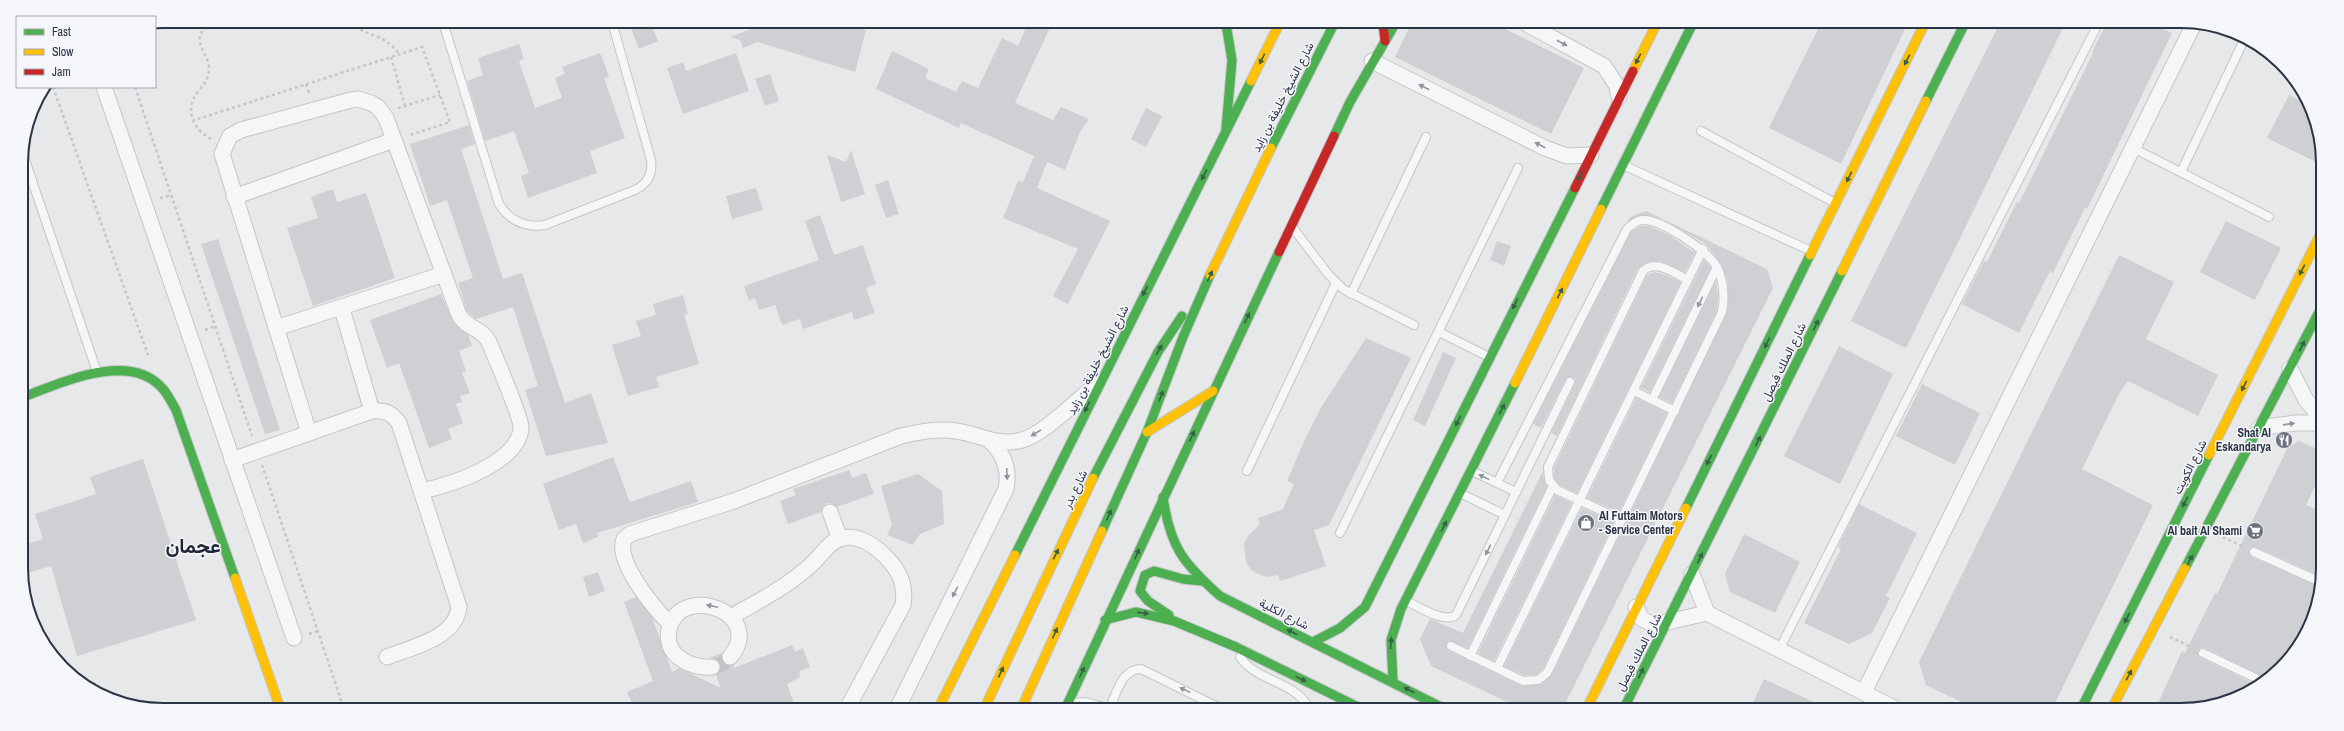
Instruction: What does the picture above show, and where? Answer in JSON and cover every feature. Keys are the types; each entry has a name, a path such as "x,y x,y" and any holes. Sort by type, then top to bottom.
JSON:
{"street":[{"path":"1226,132 1232,60 1227,28"},
{"name":"شارع الشيخ خليفة بن زايد","path":"941,703 1277,28"},
{"name":"شارع الشيخ خليفة بن زايد","path":"1024,703 1147,432 1183,337 1203,291 1255,180 1332,28"},
{"path":"1383,28 1385,41"},
{"path":"1068,703 1105,620 1350,102 1372,61 1393,28"},
{"path":"1535,28 1604,66 1617,86 1619,97"},
{"path":"1313,642 1337,631 1352,621 1365,607 1654,28"},
{"path":"1393,682 1391,640 1394,624 1472,471 1691,28"},
{"name":"شارع الملك فيصل","path":"1589,703 1923,28"},
{"name":"شارع الملك فيصل","path":"1627,703 1963,28"},
{"path":"1864,692 2192,29"},
{"path":"1372,61 1546,148 1567,156 1590,155"},
{"path":"104,88 294,638"},
{"path":"309,434 234,197 222,154 226,142 230,136 241,130 351,100 365,100 378,107 382,112 463,321 484,333 490,342 521,426 516,444 510,451 488,466 456,482 422,491"},
{"path":"234,197 394,140"},
{"name":"شارع الكويت","path":"2083,703 2316,243"},
{"path":"276,328 342,309 444,274"},
{"name":"شارع بدر","path":"987,703 1093,478 1146,374 1171,330 1203,291"},
{"path":"342,309 372,411"},
{"path":"2115,703 2316,320"},
{"path":"28,395 97,373 123,369 137,371 157,382 172,399 278,703"},
{"path":"2290,369 2306,400 2316,412"},
{"path":"670,624 640,587 622,552 624,539 630,534 728,503 913,433 937,430 956,431 990,441 1012,442 1033,435 1099,383"},
{"path":"1147,432 1213,391"},
{"path":"232,460 372,411 385,411 391,414 400,423 457,599 458,615 449,629 442,634 387,657"},
{"path":"2259,428 2295,423 2316,423"},
{"path":"900,703 1006,489 1008,480 1006,462 1002,454 990,441"},
{"path":"1428,481 1435,493"},
{"path":"1447,498 1461,493"},
{"name":"شارع الكلية","path":"1163,498 1166,527 1172,542 1183,561 1202,581 1220,596 1433,703"},
{"path":"830,512 840,539"},
{"path":"731,617 788,583 814,562 830,545 840,539 858,539 881,553 901,578 904,596 900,614 850,703"},
{"path":"1179,623 1143,596 1140,591 1143,581 1150,572 1160,570 1179,578 1202,581"},
{"path":"1692,574 1707,613"},
{"path":"712,667 692,665 674,653 668,639 670,624 682,611 699,605 716,607 731,617 737,628 738,640 730,657"},
{"path":"1636,607 1642,619 1647,623 1660,625 1707,613 1885,703"},
{"path":"1105,620 1136,612 1149,614 1179,623 1236,647 1350,703"}],"lane":[{"path":"445,28 499,204 504,212 518,222 536,226 545,225 634,190 646,183 649,177 651,160 614,28"},
{"path":"1779,650 2096,28"},
{"path":"2181,172 2243,43"},
{"path":"1701,132 1836,203"},
{"path":"1351,294 1426,137"},
{"path":"2133,148 2269,217"},
{"path":"1623,165 1812,251"},
{"path":"1340,532 1518,168"},
{"path":"28,169 97,373"},
{"path":"1451,646 1528,682 1538,680 1547,673 1722,312 1724,289 1717,267 1703,250 1649,220 1638,221 1627,229 1497,483"},
{"path":"1291,226 1336,283 1351,294 1414,325"},
{"path":"1497,668 1703,250"},
{"path":"1622,520 1552,486 1548,475 1551,460 1643,271 1652,265 1658,266 1688,280"},
{"path":"1652,400 1717,267"},
{"path":"1247,472 1336,283"},
{"path":"1439,332 1489,357"},
{"path":"1405,601 1444,618 1456,615 1570,382"},
{"path":"1634,391 1674,411"},
{"path":"1472,471 1516,492"},
{"path":"1470,656 1552,486"},
{"path":"1461,493 1505,515"},
{"path":"2254,552 2315,580"},
{"path":"1236,647 1244,662 1250,668 1296,692 1305,703"},
{"path":"2203,653 2257,679"},
{"path":"1112,703 1124,677 1128,672 1140,668 1210,703"}],"path":[{"path":"206,28 200,34 200,46 208,62 209,75 194,98 191,113 195,125 205,136 226,142"},
{"path":"358,28 361,31 386,40 399,54"},
{"path":"390,57 405,106"},
{"path":"53,88 157,382"},
{"path":"135,88 343,703"},
{"path":"382,112 440,95"},
{"path":"2206,529 2254,552"},
{"path":"2154,629 2203,653"}],"building":[{"path":"653,28 658,41 639,49 631,29"},
{"path":"754,28 859,28 866,30 855,72 758,42 743,48 740,40 730,37"},
{"path":"1026,28 1050,28 1015,103 1053,120 1061,107 1089,119 1080,132 1065,170 1047,162 1037,188 1110,221 1068,304 1053,296 1078,249 1003,218 1018,181 1023,182 1034,156 961,123 959,128 876,89 892,51 929,69 925,78 956,92 962,81 978,88 1002,38 1018,46"},
{"path":"1409,28 1503,28 1584,68 1551,134 1395,57"},
{"path":"1819,28 1906,28 1841,164 1769,128"},
{"path":"1998,28 2063,28 1906,348 1851,321"},
{"path":"2104,28 2162,28 2172,33 2087,209 2085,208 2053,273 2050,271 2019,333 1962,304 1984,261 1987,262 2017,202 2019,203 2093,53 2092,52"},
{"path":"519,44 524,59 519,61 535,108 562,98 555,78 565,74 562,67 600,53 609,76 604,78 625,138 590,151 597,173 528,198 521,176 529,173 514,131 485,141 467,81 483,75 478,58"},
{"path":"736,53 749,91 683,114 667,68 683,62 686,71"},
{"path":"770,74 779,101 765,106 755,79"},
{"path":"2289,95 2300,100 2309,120 2316,154 2316,162 2267,138"},
{"path":"1146,108 1162,116 1146,147 1131,139"},
{"path":"469,125 475,144 461,149 503,279 522,273 565,403 591,393 608,443 546,456 525,390 538,386 513,307 476,319 467,311 458,283 473,278 447,200 430,206 410,144"},
{"path":"851,150 865,194 841,202 827,155 846,162"},
{"path":"888,180 899,214 886,218 875,185"},
{"path":"756,188 763,210 732,219 726,196"},
{"path":"333,189 337,202 366,193 395,278 313,306 287,228 318,218 311,197"},
{"path":"1646,211 1767,269 1773,288 1566,703 1509,703 1431,666 1420,639 1430,619 1463,633 1543,471 1544,481 1547,486 1468,648 1451,641 1446,646 1449,651 1521,686 1539,685 1552,675 1727,313 1728,283 1722,265 1706,244 1662,219 1642,215 1628,221 1630,217"},
{"path":"820,215 834,255 863,245 876,284 866,288 875,313 854,320 852,312 803,329 800,319 782,325 775,305 759,310 755,298 749,301 744,286 819,260 805,221"},
{"path":"2226,221 2281,248 2255,300 2200,272"},
{"path":"1641,226 1649,226 1669,235 1695,253 1685,272 1660,261 1647,262 1638,268 1557,436 1551,433 1575,384 1575,379 1572,377 1565,380 1541,428 1533,424 1631,232"},
{"path":"218,239 280,430 265,434 201,244"},
{"path":"1497,241 1511,246 1504,266 1490,260"},
{"path":"2119,255 2174,282 2146,339 2218,375 2198,416 2128,381 2120,392 2082,469 2153,505 2055,703 1964,703 1926,685 1919,662"},
{"path":"1704,260 1711,268 1650,392 1641,388"},
{"path":"1654,272 1663,274 1681,282 1577,493 1560,486 1554,478 1554,468 1647,275"},
{"path":"1716,281 1718,295 1717,310 1672,403 1659,397"},
{"path":"441,294 452,320 468,335 472,346 459,351 466,371 462,373 470,393 460,396 462,402 456,404 463,423 448,429 452,439 429,448 399,363 387,368 370,320"},
{"path":"683,295 688,314 684,315 699,364 656,377 659,387 628,396 612,345 641,336 636,321 656,315 653,304"},
{"path":"1366,338 1411,358 1329,525 1314,530 1326,566 1280,581 1278,575 1267,577 1258,574 1251,570 1246,562 1244,544 1248,536 1260,524 1258,518 1283,509 1294,484 1287,481 1306,437 1322,406"},
{"path":"1839,346 1893,374 1840,484 1784,456"},
{"path":"1443,352 1456,358 1425,426 1413,420"},
{"path":"1922,384 1980,413 1955,465 1896,436"},
{"path":"1636,398 1667,413 1619,512 1587,498"},
{"path":"2299,441 2316,449 2316,484 2306,505 2316,510 2316,574 2256,547 2251,547 2249,552 2252,557 2315,585 2306,620 2298,636 2288,650 2262,676 2205,648 2200,648 2198,653 2201,658 2252,682 2233,693 2207,700 2190,703 2158,703 2182,651 2185,653 2215,593 2217,594 2288,447"},
{"path":"613,457 630,502 691,481 698,502 597,533 598,537 583,543 576,524 559,530 543,484"},
{"path":"143,459 196,620 77,656 51,566 28,573 28,544 43,539 35,514 96,494 90,477"},
{"path":"849,470 852,478 866,473 874,494 837,507 832,503 827,503 821,512 788,524 780,501 796,495 793,489"},
{"path":"918,474 942,491 944,524 920,534 913,545 887,535 892,525 881,486"},
{"path":"1555,495 1572,503 1494,661 1478,653"},
{"path":"1859,504 1917,533 1886,596 1890,598 1872,633 1849,644 1804,623 1841,549 1838,547"},
{"path":"1582,508 1614,522 1543,669 1536,675 1524,675 1504,666"},
{"path":"1744,534 1800,562 1775,613 1730,592 1725,574"},
{"path":"598,572 605,591 589,597 583,577"},
{"path":"636,597 652,617 672,672 679,668 721,688 716,675 720,671 720,663 716,659 709,658 722,653 723,662 726,665 733,665 734,668 792,645 795,652 803,648 810,667 799,671 800,677 787,684 794,703 632,703 627,692 653,681 624,602"},
{"path":"1764,679 1816,703 1753,703"}],"tunnel":[{"path":"712,667 722,664 730,657"}],"traffic: fast":[{"path":"1226,129 1232,60 1227,28"},
{"path":"1271,148 1332,28"},
{"path":"1334,136 1350,102 1393,28"},
{"path":"1601,209 1691,28"},
{"path":"1926,101 1962,28"},
{"path":"1015,555 1251,81"},
{"path":"1313,642 1340,628 1365,607 1575,188"},
{"path":"1068,703 1279,252"},
{"path":"1686,508 1810,255"},
{"path":"1626,703 1842,271"},
{"path":"1102,531 1147,432 1183,337 1210,275"},
{"path":"1093,478 1158,352 1182,316"},
{"path":"2185,568 2316,318"},
{"path":"28,395 75,378 95,373 114,371 133,372 149,378 163,389 176,410 235,578"},
{"path":"1393,682 1391,640 1401,609 1515,383"},
{"path":"2084,703 2209,455"},
{"path":"1163,497 1170,529 1174,542 1180,553 1196,574 1220,596 1433,703"},
{"path":"1169,615 1148,601 1140,591 1145,575 1154,571 1183,579 1202,581"},
{"path":"1105,620 1136,612 1174,621 1236,647 1350,703"}],"traffic: slow":[{"path":"1251,81 1277,28"},
{"path":"1633,71 1654,28"},
{"path":"1810,255 1923,28"},
{"path":"1842,271 1926,101"},
{"path":"1210,275 1271,148"},
{"path":"1515,383 1601,209"},
{"path":"2209,455 2316,243"},
{"path":"1147,432 1213,391"},
{"path":"987,703 1093,478"},
{"path":"1589,703 1686,508"},
{"path":"1024,703 1102,531"},
{"path":"941,703 1015,555"},
{"path":"2115,703 2185,568"},
{"path":"235,578 278,703"}],"traffic: jam":[{"path":"1383,28 1385,41"},
{"path":"1575,188 1633,71"},
{"path":"1279,252 1334,136"}],"place":[{"name":"Shat Al Eskandarya","path":"2284,440"},
{"name":"Al Futtaim Motors - Service Center","path":"1586,523"},
{"name":"Al bait Al Shami","path":"2255,531"}],"district":[{"name":"عجمان","path":"193,545"}]}
